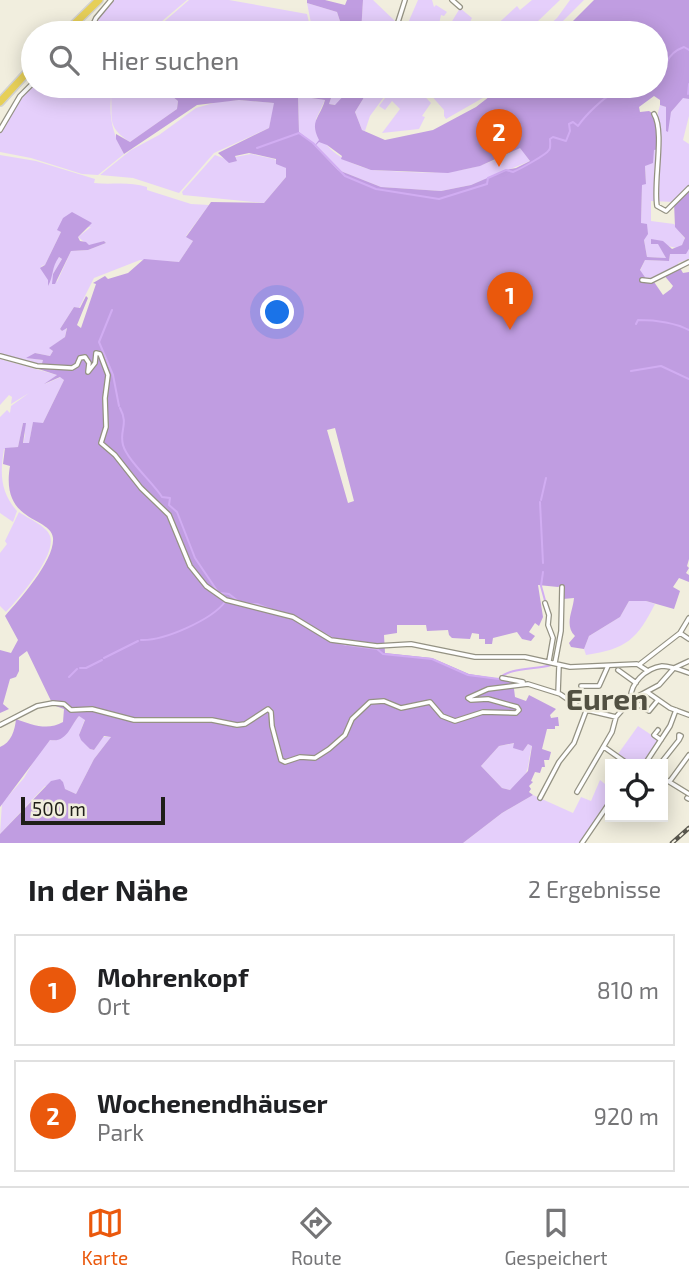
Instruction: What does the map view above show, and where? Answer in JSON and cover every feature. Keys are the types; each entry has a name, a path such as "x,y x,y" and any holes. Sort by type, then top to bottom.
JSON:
{"highway":[{"path":"75,21 97,0"},
{"path":"0,100 21,77"}],"street":[{"path":"95,21 111,0"},
{"path":"398,21 405,0"},
{"path":"452,0 460,7"},
{"path":"0,130 21,95"},
{"path":"654,114 657,118 658,144 657,206 666,211 689,188"},
{"path":"642,280 651,281 689,262"},
{"path":"0,356 37,366 72,368 85,357 89,363 88,372 95,363 96,353 100,354 108,375 106,422 101,443 169,515 190,566 214,593 233,602 293,617 331,640 377,646 403,644 475,657 522,657 557,664 608,666 640,664 680,633 689,618"},
{"path":"558,693 562,587"},
{"path":"545,603 552,638 549,661"},
{"path":"680,633 689,639"},
{"path":"577,792 612,732 616,716 631,701 660,684 674,668 688,663"},
{"path":"640,664 648,671"},
{"path":"580,686 598,686 608,666"},
{"path":"631,701 635,684 648,671 661,666 689,673"},
{"path":"618,670 645,693 689,715"},
{"path":"502,678 558,693 586,711 616,716"},
{"path":"0,725 37,706 53,703 64,704 71,710 92,709 134,720 212,720 237,725 248,722 267,708 271,712 281,760 285,762 300,757 315,758 329,749 345,735 352,719 367,703 374,700 401,708 430,702 445,718 459,722 483,712 518,712 517,706 488,699 468,699 488,689 528,684"},
{"path":"631,701 649,711 658,700"},
{"path":"648,759 670,726 676,710"},
{"path":"540,798 559,762 574,743 586,711"},
{"path":"658,730 654,735 661,740"},
{"path":"664,759 679,740"},
{"path":"604,747 621,759"},
{"path":"688,797 670,781 689,755"},
{"path":"582,843 605,809"}],"shaded area":[{"path":"113,0 187,0 162,21 96,21"},
{"path":"189,0 229,0 307,14 309,21 165,21"},
{"path":"307,0 325,0 345,5 347,0 363,0 362,21 340,21 337,12 307,3"},
{"path":"363,0 373,0 395,21 362,21"},
{"path":"418,0 432,0 434,7 436,5 447,12 444,16 441,15 440,21 409,21"},
{"path":"532,0 560,0 538,21 501,21 517,6 520,10"},
{"path":"570,0 584,0 563,21 554,21"},
{"path":"594,0 689,0 689,99 683,98 671,112 668,132 666,107 660,105 657,98 668,98 668,21 573,21"},
{"path":"307,3 337,12 340,21 311,21"},
{"path":"460,8 472,18 470,21 452,21"},
{"path":"21,97 111,98 112,122 124,154 98,175 82,174 31,158 0,152 0,133"},
{"path":"683,97 689,99 689,116 683,140 689,144 689,186 674,202 651,201 651,221 674,224 685,239 677,248 659,244 666,258 647,257 641,223 642,184 646,184 645,166 654,149 659,149 657,116 660,105 666,107 666,131 671,112"},
{"path":"111,98 175,98 178,101 177,109 130,142 114,126"},
{"path":"174,98 298,98 299,132 315,145 319,140 315,124 325,100 312,98 331,98 329,104 335,105 341,98 363,98 355,112 362,130 385,140 433,130 488,98 651,98 639,107 640,112 649,111 657,116 660,149 654,150 653,163 645,166 646,184 642,185 641,223 647,224 648,234 644,240 647,257 666,258 658,244 651,244 651,239 663,241 672,249 682,245 685,238 675,227 674,202 689,186 689,249 686,254 670,254 669,261 645,260 640,270 647,280 652,279 663,295 673,286 663,274 679,266 683,273 689,272 689,568 686,573 689,575 689,582 679,578 673,587 680,591 674,609 646,601 629,601 620,617 589,636 584,649 571,647 569,643 575,636 570,627 574,598 563,599 563,585 538,585 543,617 539,626 535,623 529,632 535,636 531,641 522,639 517,632 493,638 492,644 485,644 485,639 479,639 479,634 472,633 470,639 452,638 448,630 427,631 426,625 397,625 397,633 384,635 385,653 432,658 469,674 513,681 515,697 526,701 529,695 556,709 550,715 551,718 558,717 559,726 547,729 542,749 551,752 549,760 544,760 545,767 542,767 540,773 535,772 531,781 533,782 529,786 529,792 533,795 502,813 463,843 0,843 0,834 51,781 60,779 65,789 76,794 94,759 111,737 104,736 94,750 90,749 79,735 85,720 79,716 68,733 60,739 50,740 0,807 0,747 12,736 16,719 46,727 57,725 63,722 64,709 53,705 27,651 19,657 16,677 10,679 3,704 9,709 0,713 0,650 11,653 18,640 5,616 43,568 53,538 50,531 27,516 12,499 9,485 10,466 3,464 5,448 18,447 23,423 26,423 23,443 29,443 33,422 43,423 64,380 60,377 44,384 57,375 20,363 41,367 43,360 26,358 35,353 50,356 53,351 49,348 65,337 67,328 62,331 60,329 74,307 80,308 86,296 88,298 77,325 81,328 96,284 93,283 105,276 108,279 128,273 144,259 179,262 193,241 186,237 211,202 264,203 286,177 286,168 276,164 276,159 249,153 235,156 237,161 229,163 218,153 269,128 274,103 239,100 197,105 124,154 116,134 130,142 177,109 178,101","holes":["319,142 342,156 341,159 371,170 448,173 480,166 520,148 530,161 471,185 441,191 381,187 338,170 315,146","335,428 354,501 348,503 327,430","514,743 513,748 523,751 528,744 532,746 528,771 510,790 502,788 481,766 499,746"]},
{"path":"298,98 312,98 325,100 316,119 327,145 348,161 372,170 448,172 483,165 520,147 530,161 471,185 441,191 381,187 338,170 322,151 299,133"},
{"path":"331,98 383,98 370,116 365,131 362,130 355,112 363,99 329,104"},
{"path":"385,98 426,98 431,103 422,116 425,117 419,129 382,133 400,109 392,101 385,110 379,106"},
{"path":"433,98 483,98 446,119 444,110"},
{"path":"239,100 275,103 269,128 214,153 179,193 133,178 100,175 131,150 159,135 196,108"},
{"path":"251,154 274,159 286,168 286,177 264,203 183,195 182,192 215,155 237,161 235,157"},
{"path":"0,155 36,161 95,179 94,183 140,185 147,187 147,190 191,204 209,205 186,236 193,241 179,262 140,260 94,278 79,308 74,307 60,329 62,331 67,326 65,337 50,348 53,351 50,356 35,353 28,358 43,360 42,365 0,355","holes":["91,227 78,237 89,246 104,241 106,243 88,250 71,251 57,282 53,274 62,259 59,257 52,265 51,274 41,266 45,265 61,232 58,230"]},
{"path":"72,212 92,223 78,237 80,241 89,245 104,241 106,243 88,250 71,251 55,284 52,284 53,274 62,259 59,257 48,286 48,280 40,268 45,265 61,232 57,230 63,218"},
{"path":"689,249 689,259 652,279 647,280 640,271 645,260 669,261 670,254 685,254"},
{"path":"0,359 57,375 45,384 61,377 64,380 43,423 33,423 29,443 23,444 23,423 18,447 4,449 4,489 17,511 13,522 0,513 0,417 7,410 10,413 11,406 29,393 11,404 12,397 9,395 0,405"},
{"path":"19,512 48,532 51,544 43,565 6,612 0,606 0,553 7,544 5,541"},
{"path":"629,601 655,604 642,626 629,640 612,649 586,655 584,649 589,636 620,617"},
{"path":"79,716 85,719 79,735 90,749 94,750 103,737 111,737 94,759 76,794 45,786 0,834 2,803 24,778 50,740 64,736"},
{"path":"638,726 659,740 646,759 624,759 618,754"},
{"path":"515,743 523,751 528,744 532,745 525,774 510,790 502,788 481,766 499,746"},
{"path":"600,780 605,784 605,812 583,843 463,843 502,813 533,795 573,813 581,797 591,801"}],"waterway":[{"path":"668,61 678,49 684,47 689,50"},
{"path":"688,94 689,84"},
{"path":"257,148 299,133 313,143 345,176 376,189 439,199 487,184 488,178 506,170 513,172 527,165 549,150 550,139 553,137 566,141 570,131 569,124 573,122 578,126 606,98"},
{"path":"112,310 99,342 113,375 119,406"},
{"path":"636,324 638,320 657,321 689,330"},
{"path":"631,371 661,366 689,379"},
{"path":"120,408 124,419 122,440 125,451 162,497 170,498 169,505 177,512 195,558 218,592"},
{"path":"541,500 546,478"},
{"path":"540,502 543,563"},
{"path":"543,572 541,586 546,604"},
{"path":"221,593 229,594 238,601"},
{"path":"141,640 162,637 186,628 209,616 225,602"},
{"path":"247,604 257,604 272,610"},
{"path":"313,627 336,640"},
{"path":"104,658 138,641"},
{"path":"339,643 346,645"},
{"path":"348,645 377,649 383,654 432,659 468,675 499,679 509,672 551,665"},
{"path":"80,668 102,660"},
{"path":"69,677 77,669"}],"railway":[{"path":"672,843 689,828"}],"place":[{"name":"Wochenendhäuser","path":"499,167"},
{"name":"Mohrenkopf","path":"510,330"}],"district":[{"name":"Euren","path":"607,698"}]}
